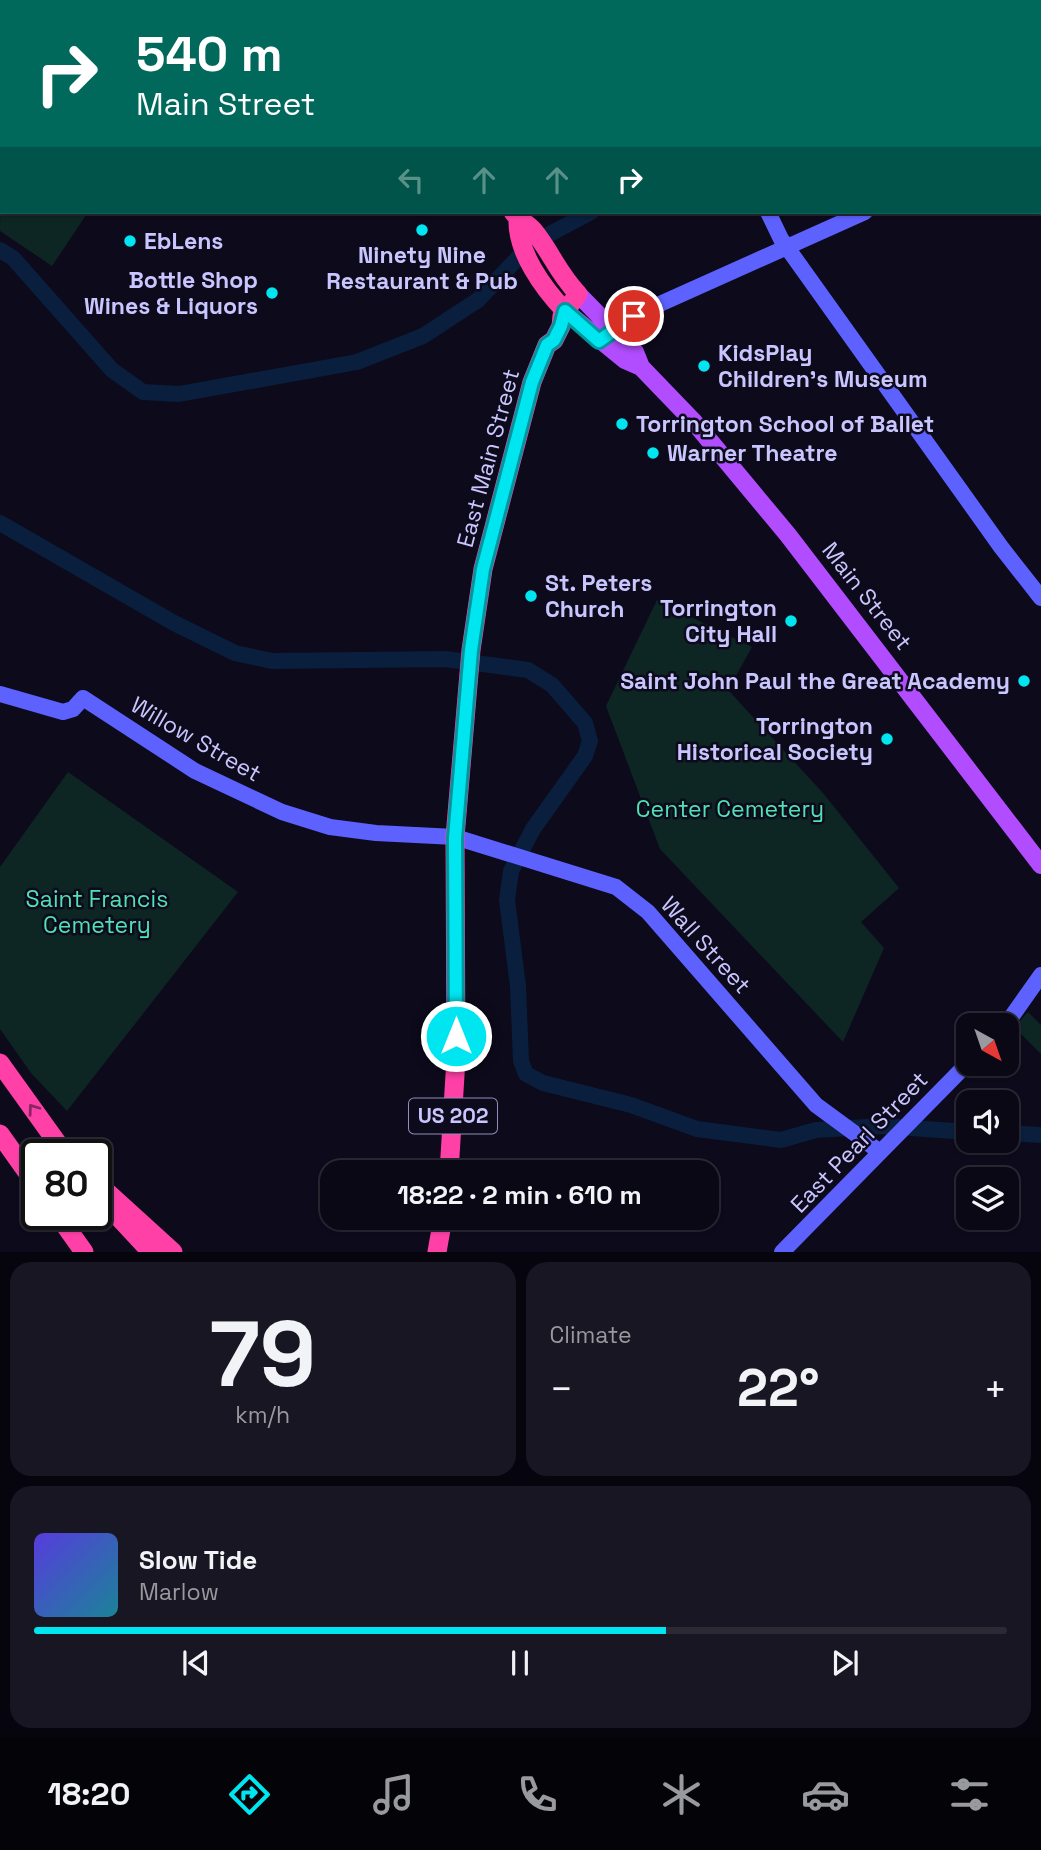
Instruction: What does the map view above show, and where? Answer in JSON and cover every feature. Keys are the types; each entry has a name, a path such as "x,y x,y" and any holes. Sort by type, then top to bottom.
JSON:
{"highway":[{"name":"Main Street","path":"515,216 551,277 561,310"},
{"name":"Main Street","path":"551,277 578,294"},
{"name":"East Main Street","path":"450,1160 456,1059 455,838 471,650 483,569 531,386 547,345 545,338 554,319 578,294"},
{"path":"0,1063 54,1139"},
{"path":"0,1134 21,1164"},
{"path":"112,1196 173,1251"},
{"path":"112,1209 150,1251"},
{"path":"68,1230 87,1251"},
{"path":"437,1251 441,1230"}],"main road":[{"path":"769,214 788,247 1001,547 1041,598"},
{"path":"606,334 861,214"},
{"name":"Main Street","path":"578,294 606,334"},
{"name":"Main Street","path":"561,310 635,352 641,368 694,422 788,535 1041,865"},
{"name":"Willow Street","path":"0,694 63,712 73,709 83,698 195,771 282,812 342,828 455,838"},
{"name":"Wall Street","path":"455,838 616,887 648,912 816,1105 863,1139 885,1147"},
{"path":"1014,1013 1041,975"},
{"name":"East Pearl Street","path":"782,1251 956,1075"}],"green space":[{"path":"0,214 87,214 52,266 0,231"},
{"name":"Center Cemetery","path":"657,600 752,647 728,690 823,793 899,888 861,922 884,948 843,1042 660,849 606,706"},
{"name":"Saint Francis Cemetery","path":"68,772 238,892 67,1111 31,1073 0,1029 0,867"},
{"path":"1028,1012 1041,1025 1041,1054 1019,1032 1019,1022"}],"waterway":[{"path":"0,250 13,258 112,370 143,392 179,394 357,362 423,336 478,300 531,244 587,214"},
{"path":"0,523 174,623 235,653 272,661 445,659 528,670 552,685 585,723 590,741 585,756 533,829 511,871 507,900 518,986 521,1061 526,1074 543,1083 631,1105 697,1129 781,1140 816,1130 883,1126 956,1131"},
{"path":"1019,1134 1041,1135"}],"place":[{"name":"Ninety Nine Restaurant & Pub","path":"422,230"},
{"name":"EbLens","path":"130,241"},
{"name":"Bottle Shop Wines & Liquors","path":"272,293"},
{"name":"KidsPlay Children's Museum","path":"704,366"},
{"name":"Torrington School of Ballet","path":"622,424"},
{"name":"Warner Theatre","path":"653,453"},
{"name":"St. Peters Church","path":"531,596"},
{"name":"Torrington City Hall","path":"791,621"},
{"name":"Saint John Paul the Great Academy","path":"1024,681"},
{"name":"Torrington Historical Society","path":"887,739"}],"route":[{"path":"456,1036 455,838 471,650 483,569 532,382 547,345 554,340 561,326 563,314 565,311 599,341 634,316"}]}
